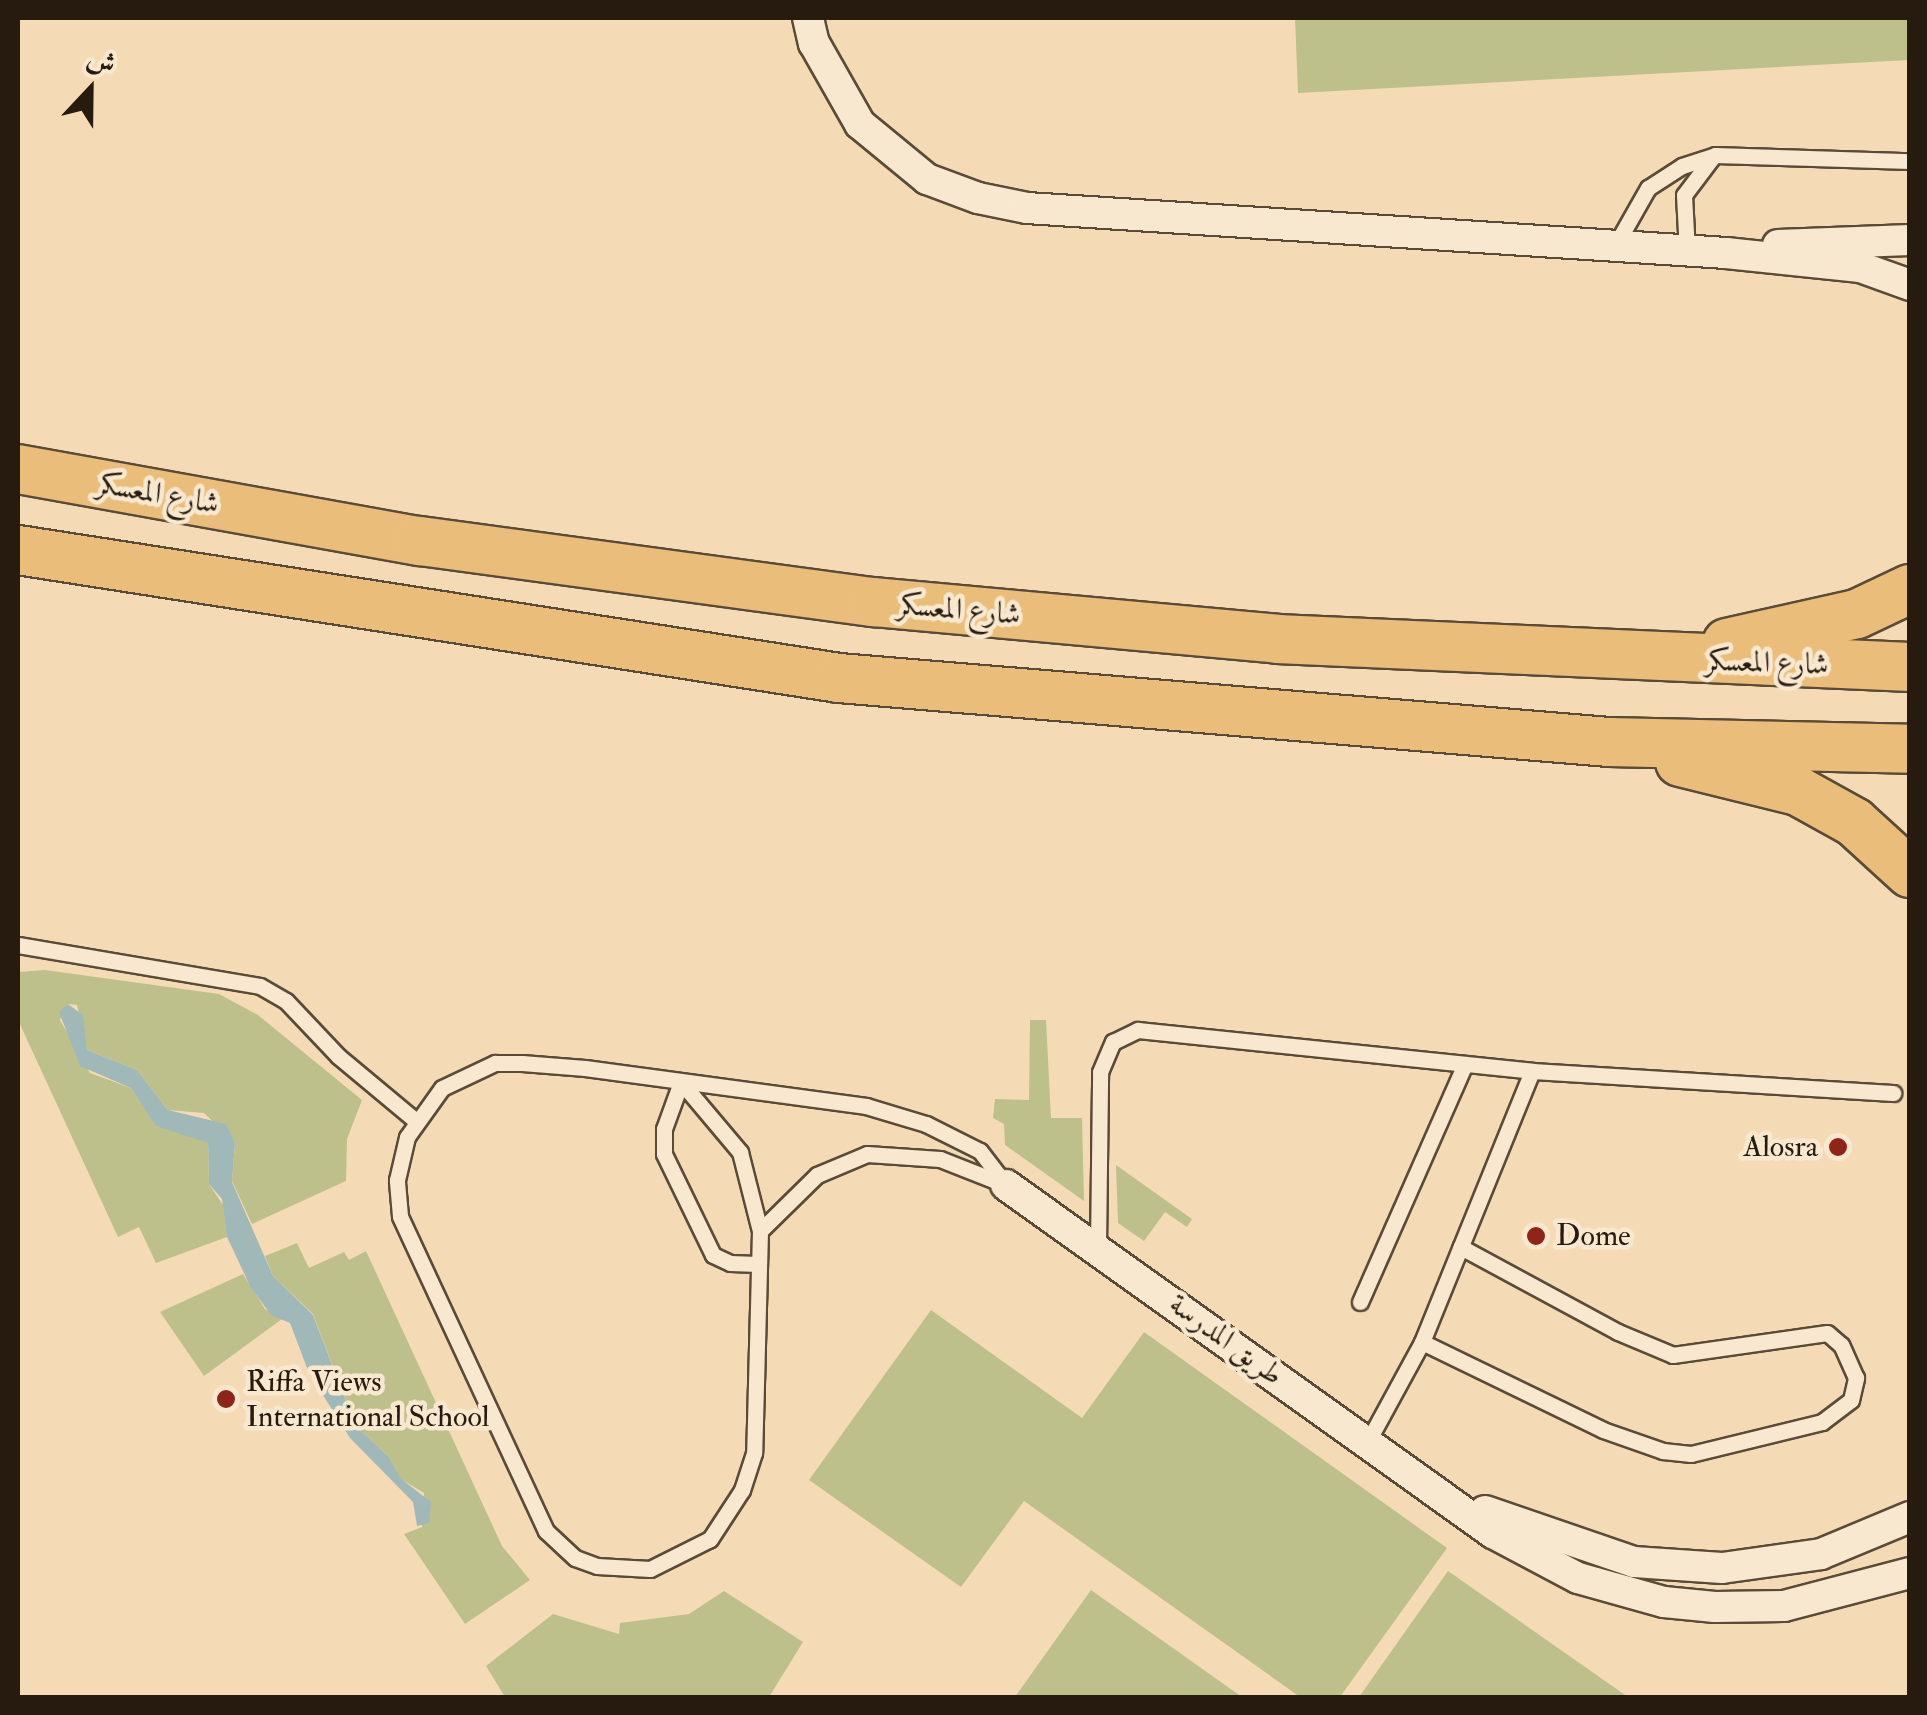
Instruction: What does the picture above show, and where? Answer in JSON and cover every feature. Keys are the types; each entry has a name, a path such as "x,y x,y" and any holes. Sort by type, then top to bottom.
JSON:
{"main road":[{"name":"شارع المعسكر","path":"18,469 420,541 874,602 1276,639 1667,660 1910,668"},
{"path":"18,550 839,678 1609,742 1910,750"},
{"path":"1667,660 1857,614 1910,589"},
{"path":"1609,742 1798,792 1854,822 1910,873"}],"street":[{"path":"808,18 814,44 860,124 928,179 978,198 1027,208 1726,253 1860,267 1905,280"},
{"path":"1726,253 1910,240"},
{"name":"طريق المدرسة","path":"1006,1185 1098,1246 1368,1444 1529,1556 1664,1602 1784,1606 1910,1572"},
{"name":"طريق المدرسة","path":"1446,1496 1634,1562 1722,1568 1820,1554 1910,1516"}],"lane":[{"path":"1687,252 1684,195 1715,155"},
{"path":"1616,246 1648,188 1682,166 1715,155 1910,160"},
{"path":"18,945 260,986 286,1001 338,1056 416,1120"},
{"path":"1098,1246 1100,1072 1104,1054 1122,1035 1138,1030 1532,1072 1892,1093"},
{"path":"681,1082 740,1152 760,1231 754,1453 730,1512 710,1539 676,1562 622,1572 575,1558 546,1531 400,1216 400,1159 416,1120 442,1088 495,1063 681,1082 897,1114 980,1151 1006,1185"},
{"path":"1360,1302 1465,1064"},
{"path":"1368,1444 1422,1342 1532,1072"},
{"path":"681,1082 664,1129 664,1154 713,1254 730,1264 758,1264"},
{"path":"760,1231 817,1175 867,1154 940,1158 1006,1185"},
{"path":"1422,1342 1634,1444 1663,1451 1691,1454 1822,1422 1851,1400 1856,1378 1841,1345 1827,1333 1673,1355 1618,1332 1461,1247"}],"green space":[{"path":"1295,18 1909,18 1909,60 1298,93"},
{"path":"45,970 219,994 258,1015 362,1100 347,1139 346,1181 252,1224 232,1181 235,1143 204,1113 168,1110 137,1070 87,1050 77,1005 68,1004 60,1020 90,1073 131,1088 157,1126 194,1133 208,1143 209,1184 223,1205 227,1237 156,1263 139,1227 118,1237 18,1020 18,972"},
{"path":"1030,1020 1046,1020 1051,1118 1082,1118 1084,1201 1005,1145 1004,1124 993,1118 995,1099 1029,1100"},
{"path":"1116,1165 1192,1219 1187,1227 1165,1212 1144,1241 1118,1223"},
{"path":"297,1243 309,1268 344,1252 349,1260 366,1251 502,1546 530,1580 465,1624 404,1534 422,1527 424,1493 399,1478 389,1457 355,1425 313,1314 273,1276 265,1256"},
{"path":"243,1274 265,1309 282,1319 204,1376 160,1312"},
{"path":"931,1310 1082,1418 1144,1332 1447,1548 1340,1697 1300,1697 1024,1501 961,1587 809,1480"},
{"path":"1448,1571 1628,1697 1359,1697"},
{"path":"1091,1590 1242,1697 1015,1697"},
{"path":"724,1591 803,1642 769,1697 505,1697 486,1666 553,1614 619,1634 620,1623 689,1614"}],"water":[{"path":"68,1004 83,1015 87,1050 137,1070 168,1110 226,1124 235,1143 232,1182 273,1276 313,1315 355,1425 389,1457 400,1478 431,1502 429,1523 417,1526 413,1502 350,1438 309,1373 290,1323 271,1315 251,1288 227,1237 222,1199 209,1184 208,1143 156,1126 131,1088 80,1066 59,1012"}],"place":[{"name":"Alosra","path":"1838,1147"},
{"name":"Dome","path":"1536,1236"},
{"name":"Riffa Views International School","path":"226,1399"}]}
